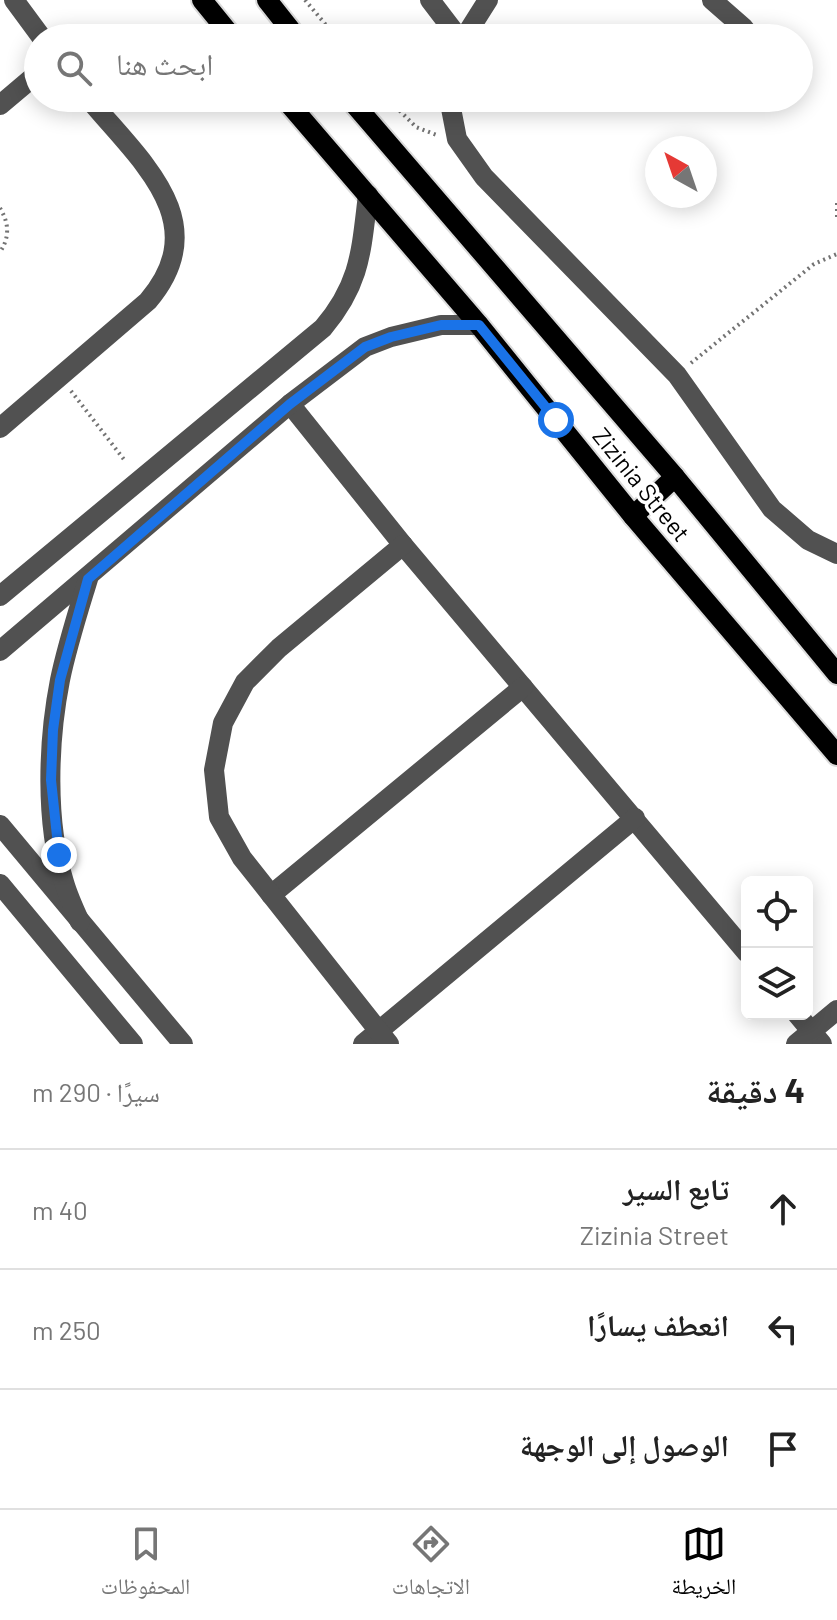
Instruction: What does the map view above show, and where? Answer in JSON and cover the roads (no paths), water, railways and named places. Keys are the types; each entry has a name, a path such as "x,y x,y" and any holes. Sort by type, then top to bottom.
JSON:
{"main road":[{"path":"202,0 222,24"},
{"path":"267,0 286,24"},
{"name":"Zizinia Street","path":"296,112 479,325 633,516 837,755"},
{"name":"Zizinia Street","path":"361,112 830,658 837,674"},
{"path":"633,516 675,477"}],"street":[{"path":"14,0 32,24"},
{"path":"430,0 450,24"},
{"path":"472,24 488,0"},
{"path":"712,0 739,24"},
{"path":"0,105 24,85"},
{"path":"0,428 148,301 163,284 172,264 176,242 168,201 153,177 100,112"},
{"path":"452,112 457,139 484,177 677,375 772,509 808,540 837,554"},
{"path":"0,596 323,328 344,299 359,266 368,195"},
{"path":"0,651 290,404 365,347 441,325 479,325"},
{"path":"290,404 403,545 743,948"},
{"path":"403,545 279,648 245,682 223,723 214,770 219,817 242,858 377,1040 635,818"},
{"path":"80,922 63,879 54,830 51,780 53,730 60,680 88,579"},
{"path":"271,895 523,687"},
{"path":"0,825 183,1044"},
{"path":"0,884 133,1044"},
{"path":"800,1020 810,1040 837,1010"}]}
